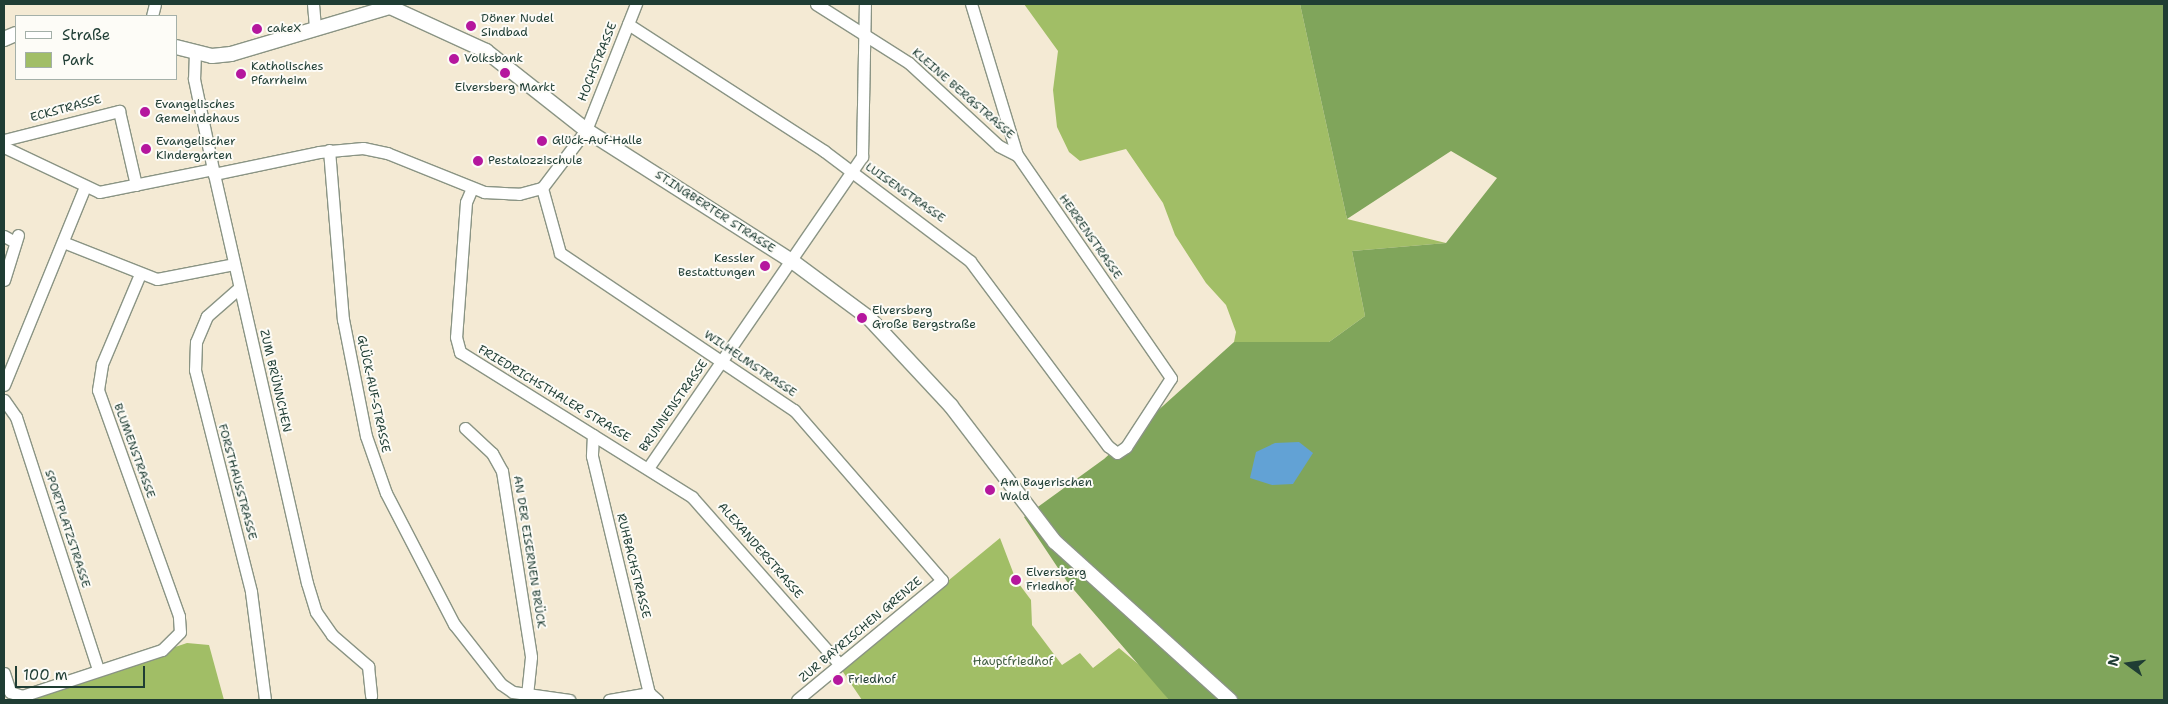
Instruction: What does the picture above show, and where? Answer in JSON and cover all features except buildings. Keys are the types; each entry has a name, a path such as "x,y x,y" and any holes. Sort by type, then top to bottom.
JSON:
{"main road":[{"name":"ST.INGBERTER STRASSE","path":"178,48 195,52 231,54 315,26 379,9 402,6 498,58 586,130 792,262 847,300 894,342 968,426 1045,531 1075,564 1230,700"}],"street":[{"path":"313,4 315,26"},
{"name":"HOCHSTRASSE","path":"542,188 586,130 636,4"},
{"name":"KLEINE BERGSTRASSE","path":"816,4 909,63 999,146 1017,155"},
{"name":"BRUNNENSTRASSE","path":"648,468 853,173 864,148 861,34 865,4"},
{"name":"HERRENSTRASSE","path":"971,4 1017,155 1171,378 1126,447 1117,453 1108,446"},
{"name":"LUISENSTRASSE","path":"628,24 705,71 853,173 970,261 1108,446"},
{"name":"ZUM BRÜNNCHEN","path":"195,52 192,71 213,171 307,583 316,612 332,634 368,666 371,696"},
{"name":"ECKSTRASSE","path":"4,140 119,111 136,185"},
{"path":"4,147 85,188 104,191 329,150 376,150 472,188 501,194 542,188"},
{"name":"GLÜCK-AUF-STRASSE","path":"329,150 342,310 378,471 454,624 501,684 513,696"},
{"path":"4,385 85,188"},
{"name":"FRIEDRICHSTHALER STRASSE","path":"472,188 466,202 456,346 467,358 648,468"},
{"name":"WILHELMSTRASSE","path":"542,188 560,253 723,360 816,431 942,580"},
{"path":"4,236 17,238 4,280"},
{"path":"63,242 140,274 164,279 234,264"},
{"name":"BLUMENSTRASSE","path":"98,670 162,650 178,638 179,616 98,390 102,364 140,274"},
{"name":"FORSTHAUSSTRASSE","path":"239,288 207,316 196,342 195,370 251,592 265,700"},
{"name":"SPORTPLATZSTRASSE","path":"4,400 16,416 98,670"},
{"name":"AN DER EISERNEN BRÜCK","path":"465,428 492,453 502,471 532,657 527,693"},
{"name":"RUHBACHSTRASSE","path":"593,435 592,456 653,697"},
{"name":"ALEXANDERSTRASSE","path":"648,468 710,512 839,664"},
{"name":"ZUR BAYRISCHEN GRENZE","path":"798,700 942,580"},
{"path":"4,673 15,696 98,670"},
{"path":"513,696 527,693 569,700"},
{"path":"610,700 653,697"}],"green space":[{"path":"1024,4 1300,4 1347,219 1446,243 1352,251 1365,316 1329,342 1234,342 1236,332 1226,305 1206,283 1175,235 1163,203 1126,149 1080,161 1069,152 1057,127 1053,90 1058,51"},
{"path":"1300,4 2164,4 2164,700 1169,700 1068,583 1024,517 1104,459 1234,342 1329,342 1365,316 1352,251 1446,243 1497,178 1451,151 1347,219"},
{"name":"Hauptfriedhof","path":"1000,538 1016,580 1031,600 1032,625 1062,665 1080,653 1093,668 1119,648 1150,674 1169,700 862,700 841,669"},
{"path":"187,643 209,645 224,700 18,700"}],"water":[{"path":"1299,442 1313,453 1293,484 1272,485 1250,478 1256,452 1275,443"}],"place":[{"name":"Döner Nudel Sindbad","path":"471,26"},
{"name":"cakeX","path":"257,29"},
{"name":"Volksbank","path":"454,59"},
{"name":"Elversberg Markt","path":"505,73"},
{"name":"Katholisches Pfarrheim","path":"241,74"},
{"name":"Evangelisches Gemeindehaus","path":"145,112"},
{"name":"Glück-Auf-Halle","path":"542,141"},
{"name":"Evangelischer Kindergarten","path":"146,149"},
{"name":"Pestalozzischule","path":"478,161"},
{"name":"Kessler Bestattungen","path":"765,266"},
{"name":"Elversberg Große Bergstraße","path":"862,318"},
{"name":"Am Bayerischen Wald","path":"990,490"},
{"name":"Elversberg Friedhof","path":"1016,580"},
{"name":"Friedhof","path":"838,680"}]}
